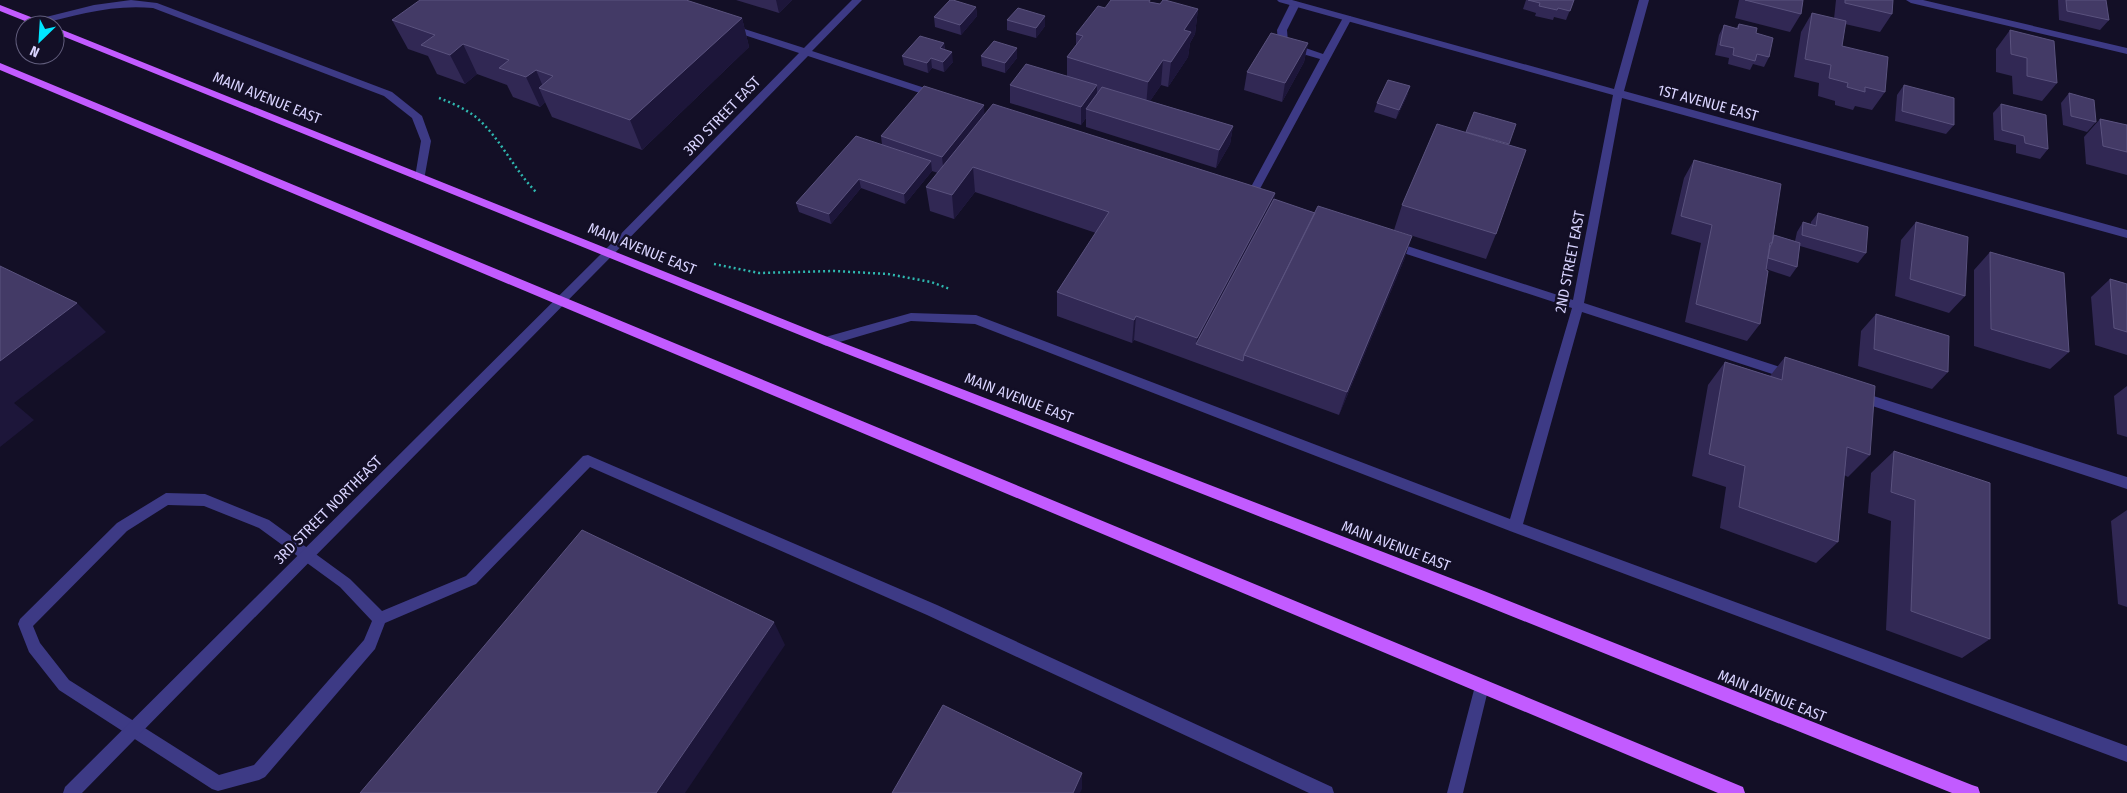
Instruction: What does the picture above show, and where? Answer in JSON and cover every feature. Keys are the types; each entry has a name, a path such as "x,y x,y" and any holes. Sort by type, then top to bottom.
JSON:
{"main road":[{"path":"0,8 18,15"},
{"name":"MAIN AVENUE EAST","path":"65,34 826,341 1470,592 1972,793"},
{"path":"0,66 1738,793"}],"street":[{"name":"3RD STREET EAST","path":"609,252 857,0"},
{"name":"1ST AVENUE EAST","path":"1282,0 2127,234"},
{"name":"2ND STREET EAST","path":"1515,527 1578,306 1618,94 1644,0"},
{"path":"1910,0 2127,51"},
{"path":"65,17 94,8 131,3 154,6 388,94 417,116 426,141 420,177"},
{"path":"1295,4 1282,30 1283,43 1292,48 1326,58"},
{"path":"1250,198 1347,18"},
{"path":"722,24 947,98"},
{"path":"1381,242 1805,379"},
{"name":"3RD STREET NORTHEAST","path":"71,793 609,252"},
{"path":"826,341 911,317 976,320 1515,527 2127,754"},
{"path":"1843,392 2127,482"},
{"path":"380,619 345,583 264,524 205,500 166,500 122,527 25,624 34,648 64,686 132,730 218,783 259,772 370,644 380,619 470,580 588,460 932,610 1326,793"},
{"path":"1455,793 1482,686"}],"building":[{"path":"420,0 686,0 742,18 630,120 539,88 553,76 536,70 526,77 499,68 509,60 463,44 450,55 421,45 435,35 392,20"},
{"path":"950,0 976,7 960,25 934,17"},
{"path":"1111,0 1150,0 1149,2 1160,4 1165,0 1198,9 1184,30 1191,32 1171,62 1163,60 1148,82 1067,57 1083,36 1076,34 1098,6 1105,8"},
{"path":"1528,0 1574,0 1570,11 1539,6 1540,3"},
{"path":"1745,0 1803,0 1801,14"},
{"path":"1845,0 1893,0 1892,14 1845,3"},
{"path":"2066,0 2106,0 2109,20 2067,11"},
{"path":"1018,8 1045,16 1036,28 1007,20"},
{"path":"1812,13 1846,21 1842,46 1888,57 1885,92 1865,87 1865,92 1847,87 1848,83 1829,78 1831,65 1805,59"},
{"path":"1739,24 1757,28 1756,33 1773,38 1769,57 1757,54 1755,61 1733,55 1734,48 1720,45 1724,25 1738,29"},
{"path":"2010,30 2054,41 2057,83 2027,76 2027,58 2011,54"},
{"path":"1271,33 1308,43 1285,83 1247,72"},
{"path":"920,36 944,43 940,48 952,52 943,62 931,58 927,63 902,56"},
{"path":"994,41 1017,48 1005,63 981,56"},
{"path":"1026,64 1097,85 1081,107 1010,85"},
{"path":"1388,80 1410,86 1399,110 1377,103"},
{"path":"1904,85 1954,98 1954,125 1902,111"},
{"path":"924,86 984,105 942,157 881,136"},
{"path":"1102,87 1233,126 1219,150 1086,109"},
{"path":"2069,93 2094,100 2096,122 2071,116"},
{"path":"993,104 1275,193 1197,338 1136,316 1134,320 1057,292 1109,212 973,167 952,195 926,187"},
{"path":"2001,104 2046,115 2048,149 2025,143 2024,136 2002,130"},
{"path":"1474,112 1516,124 1509,144 1466,132"},
{"path":"2100,119 2127,125 2127,152 2103,146"},
{"path":"1437,124 1526,150 1496,234 1402,205"},
{"path":"856,136 931,161 904,194 859,179 829,214 796,203"},
{"path":"1694,160 1781,184 1772,243 1770,243 1760,324 1696,304 1712,225 1681,216"},
{"path":"1274,199 1315,213 1244,355 1243,361 1196,344"},
{"path":"1318,206 1412,236 1347,392 1244,355"},
{"path":"1818,213 1868,227 1866,253 1802,235 1803,222 1816,226"},
{"path":"1916,222 1968,237 1965,296 1910,279"},
{"path":"1774,235 1800,243 1797,267 1768,258"},
{"path":"1990,252 2064,273 2069,352 1991,329"},
{"path":"0,266 77,303 0,361"},
{"path":"2110,279 2127,284 2127,332 2114,328"},
{"path":"1876,314 1949,336 1948,372 1874,349"},
{"path":"1785,357 1875,386 1870,455 1847,447 1838,542 1739,507 1745,466 1709,454 1725,362 1782,380"},
{"path":"1894,451 1990,483 1990,639 1911,611 1915,500 1891,492"},
{"path":"582,530 774,622 656,793 360,793"},
{"path":"943,705 1082,773 1073,793 892,793"}]}
